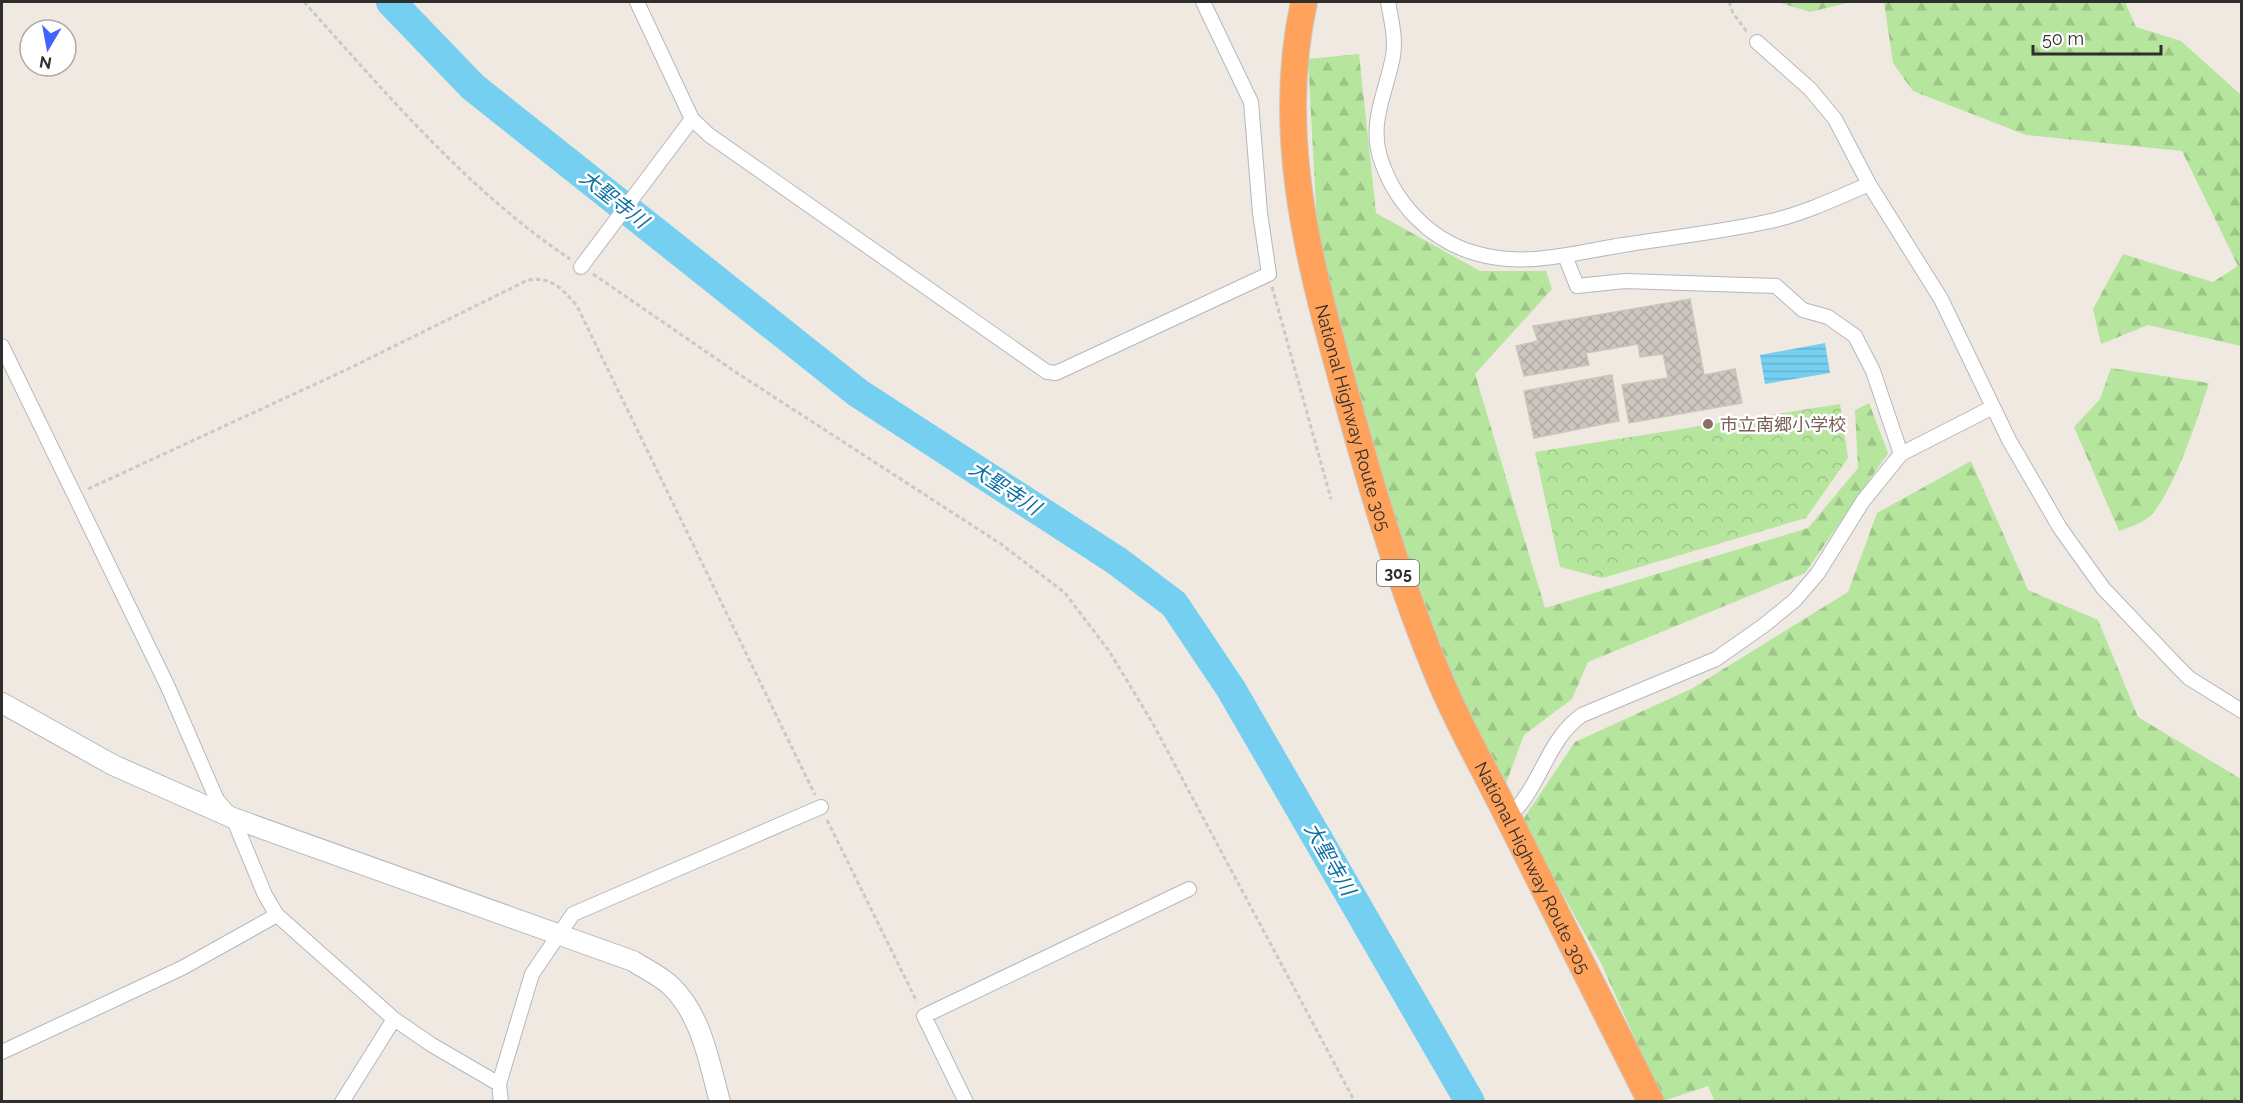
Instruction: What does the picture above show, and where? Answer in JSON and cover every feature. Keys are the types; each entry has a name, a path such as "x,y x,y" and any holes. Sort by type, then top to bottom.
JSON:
{"highway":[{"name":"National Highway Route 305","path":"1304,2 1296,60 1295,146 1304,233 1313,276 1398,574 1442,684 1651,1101"}],"street":[{"path":"637,2 692,119 710,135 1047,372 1056,373 1269,274 1260,213 1251,102 1203,2"},
{"path":"1388,2 1394,53 1378,106 1376,134 1382,164 1401,203 1429,229 1458,247 1474,253 1518,260 1566,256 1773,220 1814,207 1869,184"},
{"path":"1756,42 1810,89 1835,118 1869,184 1941,299 1963,340 1993,407 2060,528 2103,588 2189,678 2241,711"},
{"path":"581,267 692,119"},
{"path":"1566,256 1577,286 1625,281 1776,286 1803,310 1828,316 1855,336 1873,371 1901,454"},
{"path":"2,346 168,687 217,800 233,818 265,895 277,915 394,1019 432,1045 499,1084"},
{"path":"1503,808 1518,807 1527,796 1558,740 1570,724 1582,716 1716,658 1795,600 1818,573 1863,501 1901,454 1993,407"},
{"path":"2,703 113,765 233,818 633,961 671,986 690,1010 704,1042 720,1101"},
{"path":"501,1101 499,1084 531,974 573,914 821,807"},
{"path":"966,1101 924,1016 1189,889"},
{"path":"2,1052 182,968 277,915"},
{"path":"342,1101 394,1019"}],"path":[{"path":"305,2 411,121 500,205 581,267 737,373 1001,544 1065,593 1109,651 1152,722 1355,1101"},
{"path":"1729,2 1733,13 1756,42"},
{"path":"1269,274 1331,499"},
{"path":"76,495 348,369 528,280 550,280 561,287 577,306 924,1016"}],"green space":[{"path":"1777,2 1851,2 1810,12"},
{"path":"1884,2 2125,2 2136,27 2181,41 2240,94 2241,346 2148,325 2101,344 2093,309 2123,254 2213,282 2238,266 2182,151 2026,135 1913,91 1893,63"},
{"path":"1359,54 1376,213 1480,271 1546,271 1552,289 1475,374 1545,608 1808,528 1858,468 1855,410 1869,403 1888,453 1805,573 1588,662 1572,699 1524,735 1505,786 1407,588 1320,280 1308,59"},
{"path":"2111,368 2209,383 2183,457 2165,496 2155,511 2145,520 2119,531 2074,427 2100,399"},
{"path":"1840,404 1848,458 1806,518 1602,578 1560,567 1535,452"},
{"path":"1971,461 2028,590 2098,620 2138,717 2241,779 2241,1101 1715,1102 1708,1086 1663,1101 1601,963 1522,821 1575,742 1691,689 1848,592 1877,513"}],"water":[{"path":"1825,343 1830,373 1765,384 1760,355"}],"building":[{"path":"1690,299 1704,375 1735,369 1742,403 1629,423 1622,385 1668,378 1663,354 1640,357 1638,344 1586,353 1589,365 1524,376 1516,346 1538,341 1533,326"},
{"path":"1612,375 1619,421 1534,438 1524,391"}],"waterway":[{"name":"大聖寺川","path":"391,2 473,87 858,393 1117,561 1174,604 1231,689 1470,1102"}],"place":[{"name":"市立南郷小学校","path":"1708,424"}]}
